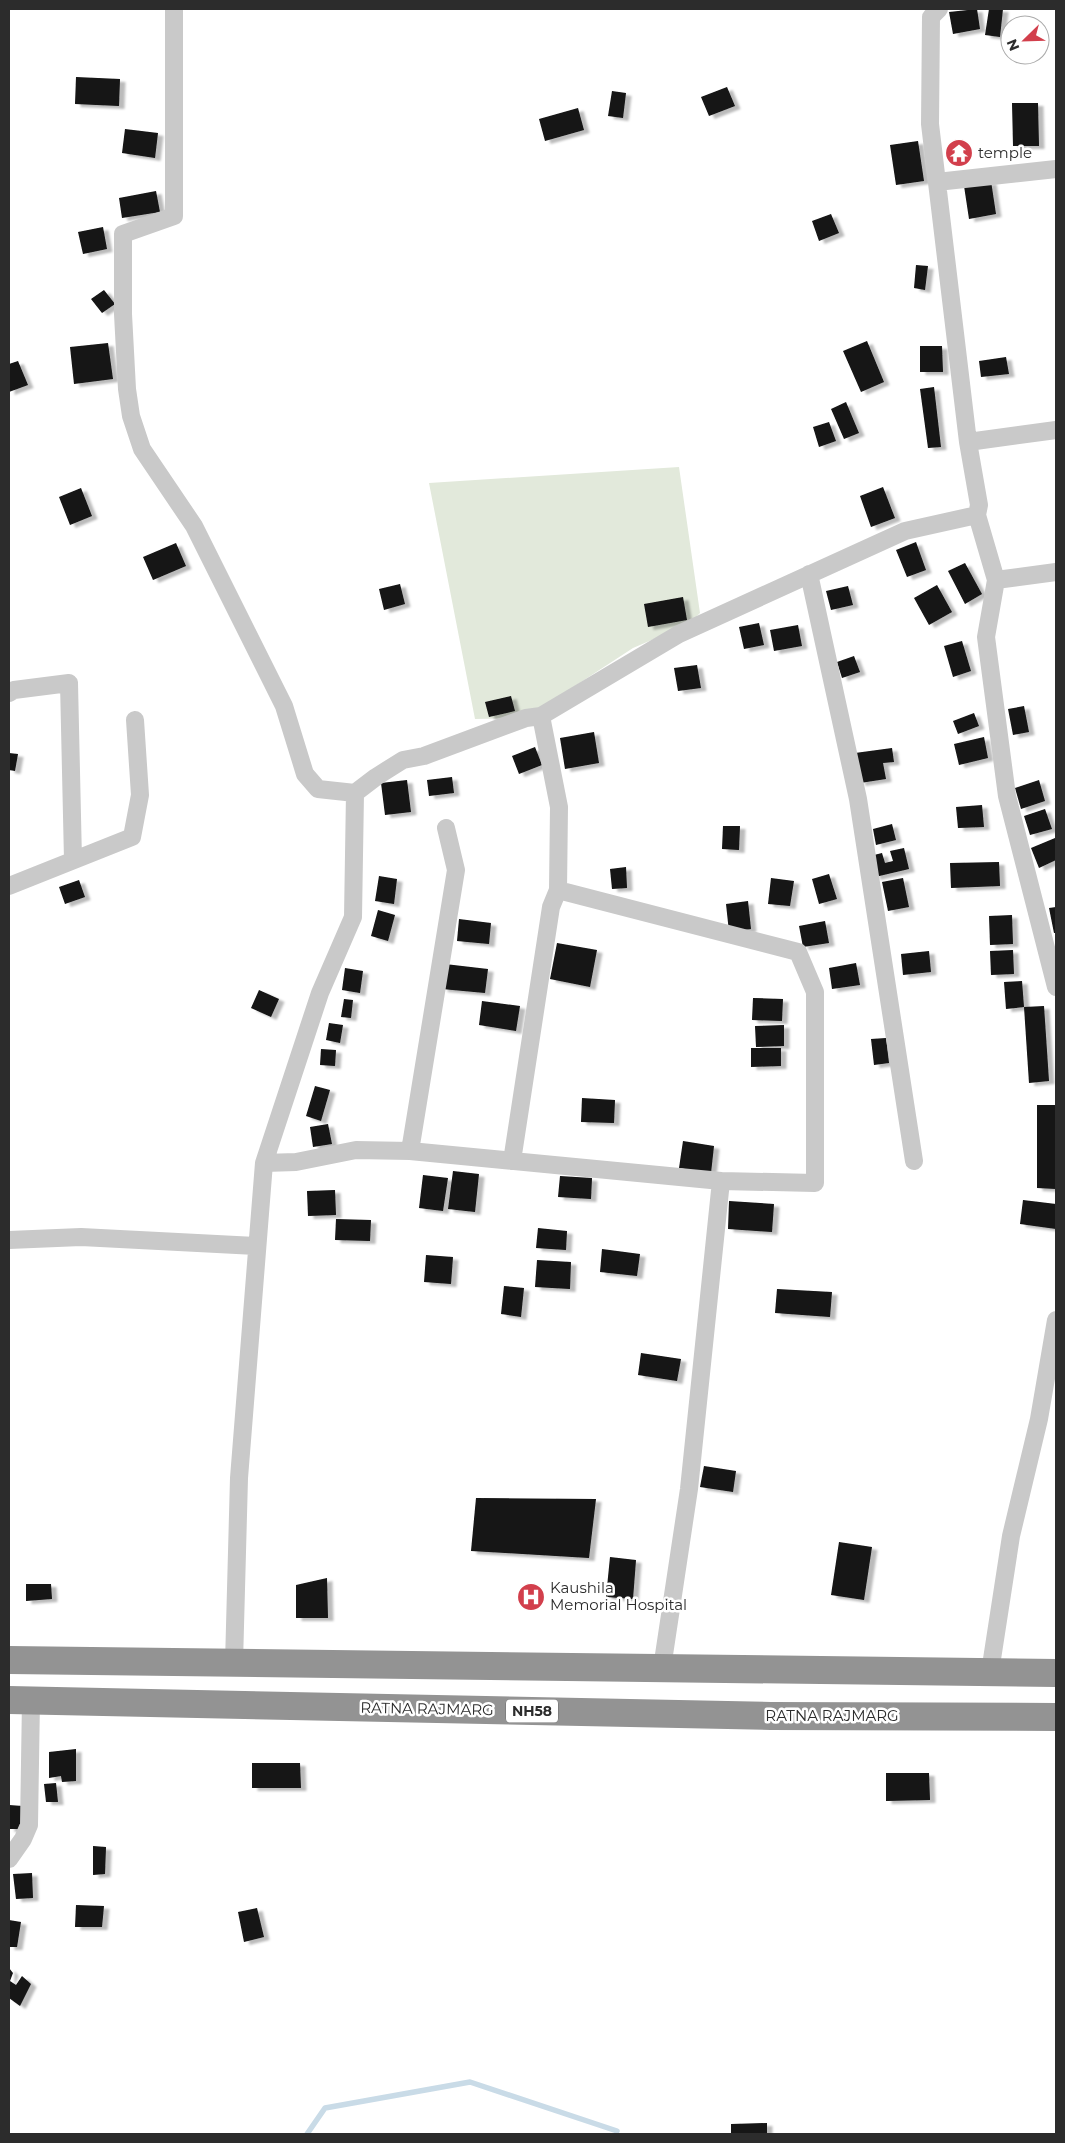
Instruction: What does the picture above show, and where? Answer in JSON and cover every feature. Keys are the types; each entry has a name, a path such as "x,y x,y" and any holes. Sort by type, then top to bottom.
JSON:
{"highway":[{"path":"9,1660 1056,1673"},
{"name":"RATNA RAJMARG","path":"20,1700 771,1716 1056,1716"}],"street":[{"path":"174,9 174,216 123,234 124,323 127,389 131,416 142,449 194,526 284,706 305,774 318,789 355,793 376,776 403,760 424,756 526,718 541,716 679,634 809,574 905,531 977,515"},
{"path":"939,9 931,16 930,124 968,442 979,505 977,515 996,580 986,637 1007,796 1056,987"},
{"path":"937,182 1056,169"},
{"path":"968,442 1056,430"},
{"path":"996,580 1056,572"},
{"path":"809,574 858,799 914,1162"},
{"path":"9,693 14,690 69,683 73,860"},
{"path":"512,1161 551,907 558,890 559,807 541,716"},
{"path":"9,886 132,837 140,795 135,720"},
{"path":"234,1663 238,1478 264,1163 320,994 353,917 355,793"},
{"path":"410,1151 456,870 446,828"},
{"path":"264,1163 296,1162 356,1150 410,1151 721,1181 815,1183 815,992 798,952 558,890"},
{"path":"662,1668 689,1489 721,1181"},
{"path":"9,1240 81,1237 256,1246"},
{"path":"990,1672 1010,1536 1048,1420 1056,1320"},
{"path":"9,1859 23,1839 29,1825 20,1700"}],"shaded area":[{"path":"679,467 700,613 689,624 633,648 526,718 475,719 429,483"}],"building":[{"path":"977,9 980,29 953,34 949,12"},
{"path":"989,9 1003,9 1002,15 1000,15 1000,37 985,35"},
{"path":"76,77 120,79 119,106 75,104"},
{"path":"727,87 735,106 709,116 701,97"},
{"path":"612,91 626,93 623,118 608,116"},
{"path":"1012,103 1038,103 1039,146 1013,146"},
{"path":"578,108 584,130 545,141 539,119"},
{"path":"125,129 158,133 155,158 122,153"},
{"path":"918,141 924,181 896,185 890,145"},
{"path":"991,181 996,214 969,219 964,186"},
{"path":"156,191 160,212 122,218 119,198"},
{"path":"831,214 839,233 819,241 812,221"},
{"path":"103,227 107,249 83,254 78,232"},
{"path":"916,265 928,266 925,290 914,288"},
{"path":"104,290 115,304 102,313 91,299"},
{"path":"867,341 884,382 861,392 843,351"},
{"path":"108,343 113,379 74,384 70,347"},
{"path":"920,346 942,346 943,372 920,372"},
{"path":"1006,357 1009,374 981,377 979,361"},
{"path":"18,361 28,385 9,392 9,364"},
{"path":"934,387 941,447 928,448 920,389"},
{"path":"846,402 859,433 844,439 831,409"},
{"path":"829,422 836,441 819,447 813,427"},
{"path":"883,487 895,518 871,527 860,496"},
{"path":"81,488 92,516 70,525 59,497"},
{"path":"916,542 926,570 907,577 896,550"},
{"path":"176,543 186,566 153,580 143,557"},
{"path":"965,563 982,594 965,604 948,571"},
{"path":"400,584 405,604 384,610 379,589"},
{"path":"937,585 952,612 929,625 914,598"},
{"path":"848,586 853,605 831,610 826,591"},
{"path":"683,597 687,620 648,627 644,604"},
{"path":"759,623 764,645 744,649 739,627"},
{"path":"798,625 802,646 774,651 770,630"},
{"path":"962,641 971,671 953,677 944,646"},
{"path":"854,656 860,672 842,678 837,662"},
{"path":"697,665 701,688 678,691 674,668"},
{"path":"511,696 515,711 489,717 485,702"},
{"path":"1024,706 1029,732 1013,735 1008,709"},
{"path":"974,713 979,726 958,734 953,721"},
{"path":"594,732 599,763 565,769 560,738"},
{"path":"984,737 988,758 959,765 954,744"},
{"path":"535,747 542,765 519,774 512,756"},
{"path":"892,748 894,762 883,763 886,779 860,783 855,753"},
{"path":"9,753 18,754 15,771 9,770"},
{"path":"452,777 454,793 429,796 427,780"},
{"path":"407,780 411,812 385,815 381,783"},
{"path":"1039,780 1045,801 1021,809 1015,788"},
{"path":"982,805 984,827 958,828 956,807"},
{"path":"1045,809 1052,829 1030,835 1024,816"},
{"path":"892,824 896,840 876,845 873,829"},
{"path":"723,826 740,826 739,850 722,849"},
{"path":"1055,838 1056,860 1039,868 1031,848"},
{"path":"904,848 909,869 875,877 870,856 882,853 885,863 893,861 890,851"},
{"path":"999,862 1000,886 951,888 950,863"},
{"path":"626,867 627,888 612,889 610,869"},
{"path":"829,874 837,899 819,904 812,879"},
{"path":"379,876 397,879 394,904 375,901"},
{"path":"771,878 794,881 790,906 768,904"},
{"path":"903,878 909,907 888,911 882,882"},
{"path":"79,880 85,897 65,904 59,887"},
{"path":"748,901 751,929 729,932 726,904"},
{"path":"1056,907 1056,933 1054,933 1049,908"},
{"path":"378,910 395,915 388,941 371,936"},
{"path":"1012,915 1013,944 990,945 989,916"},
{"path":"459,919 491,923 489,944 457,941"},
{"path":"825,921 829,943 803,947 799,926"},
{"path":"557,943 597,950 590,987 550,979"},
{"path":"1013,950 1014,974 991,975 990,951"},
{"path":"929,951 931,972 903,975 901,954"},
{"path":"856,963 860,985 832,989 829,968"},
{"path":"445,964 488,969 485,993 442,989"},
{"path":"345,968 363,971 360,993 342,990"},
{"path":"1022,981 1024,1007 1006,1009 1004,982"},
{"path":"259,990 279,999 271,1017 251,1008"},
{"path":"753,998 783,999 782,1021 752,1020"},
{"path":"344,999 353,1000 351,1018 341,1017"},
{"path":"482,1001 520,1006 516,1031 479,1025"},
{"path":"1044,1006 1049,1081 1029,1083 1024,1007"},
{"path":"329,1023 343,1025 340,1043 326,1040"},
{"path":"784,1025 784,1046 756,1047 755,1026"},
{"path":"886,1038 889,1063 874,1065 871,1039"},
{"path":"751,1048 781,1048 781,1066 751,1067"},
{"path":"321,1049 336,1050 335,1066 320,1065"},
{"path":"315,1086 330,1090 321,1121 306,1116"},
{"path":"582,1098 615,1100 614,1123 581,1122"},
{"path":"1037,1105 1056,1105 1056,1189 1037,1188"},
{"path":"328,1124 332,1144 313,1147 310,1127"},
{"path":"683,1141 714,1146 711,1173 679,1168"},
{"path":"453,1171 479,1174 475,1212 448,1209"},
{"path":"423,1175 448,1178 443,1211 419,1208"},
{"path":"560,1176 592,1178 591,1199 558,1197"},
{"path":"335,1190 336,1215 308,1216 307,1191"},
{"path":"1023,1200 1056,1204 1056,1229 1020,1224"},
{"path":"729,1201 774,1204 772,1232 728,1229"},
{"path":"336,1219 371,1220 370,1241 335,1240"},
{"path":"538,1228 567,1231 566,1250 536,1248"},
{"path":"602,1249 640,1254 637,1276 600,1272"},
{"path":"426,1255 453,1257 451,1284 424,1282"},
{"path":"537,1260 571,1262 570,1289 535,1287"},
{"path":"504,1286 524,1288 521,1317 501,1314"},
{"path":"777,1289 832,1292 830,1317 775,1313"},
{"path":"641,1353 681,1359 677,1381 638,1375"},
{"path":"704,1466 736,1471 733,1492 700,1487"},
{"path":"476,1498 596,1499 589,1558 471,1551"},
{"path":"839,1542 872,1547 864,1600 831,1595"},
{"path":"610,1557 636,1560 633,1599 606,1597"},
{"path":"327,1578 328,1618 296,1618 296,1585"},
{"path":"26,1584 51,1584 52,1599 26,1601"},
{"path":"76,1749 76,1781 62,1782 61,1776 49,1778 49,1752"},
{"path":"252,1763 300,1763 301,1788 252,1788"},
{"path":"886,1773 929,1773 930,1800 886,1801"},
{"path":"56,1783 58,1802 46,1802 44,1784"},
{"path":"9,1805 23,1806 22,1829 9,1829"},
{"path":"93,1846 106,1847 105,1874 93,1875"},
{"path":"32,1873 33,1898 16,1899 13,1874"},
{"path":"76,1905 104,1906 102,1927 75,1927"},
{"path":"257,1908 264,1937 244,1942 238,1912"},
{"path":"9,1920 21,1922 17,1947 9,1947"},
{"path":"9,1968 13,1973 10,1981 16,1985 22,1976 31,1984 20,2006 9,1998"},
{"path":"767,2123 767,2134 731,2134 731,2124"}],"waterway":[{"path":"307,2134 325,2108 470,2082 617,2131"}],"place":[{"name":"temple","path":"959,153"},
{"name":"Kaushila Memorial Hospital","path":"531,1597"}]}
